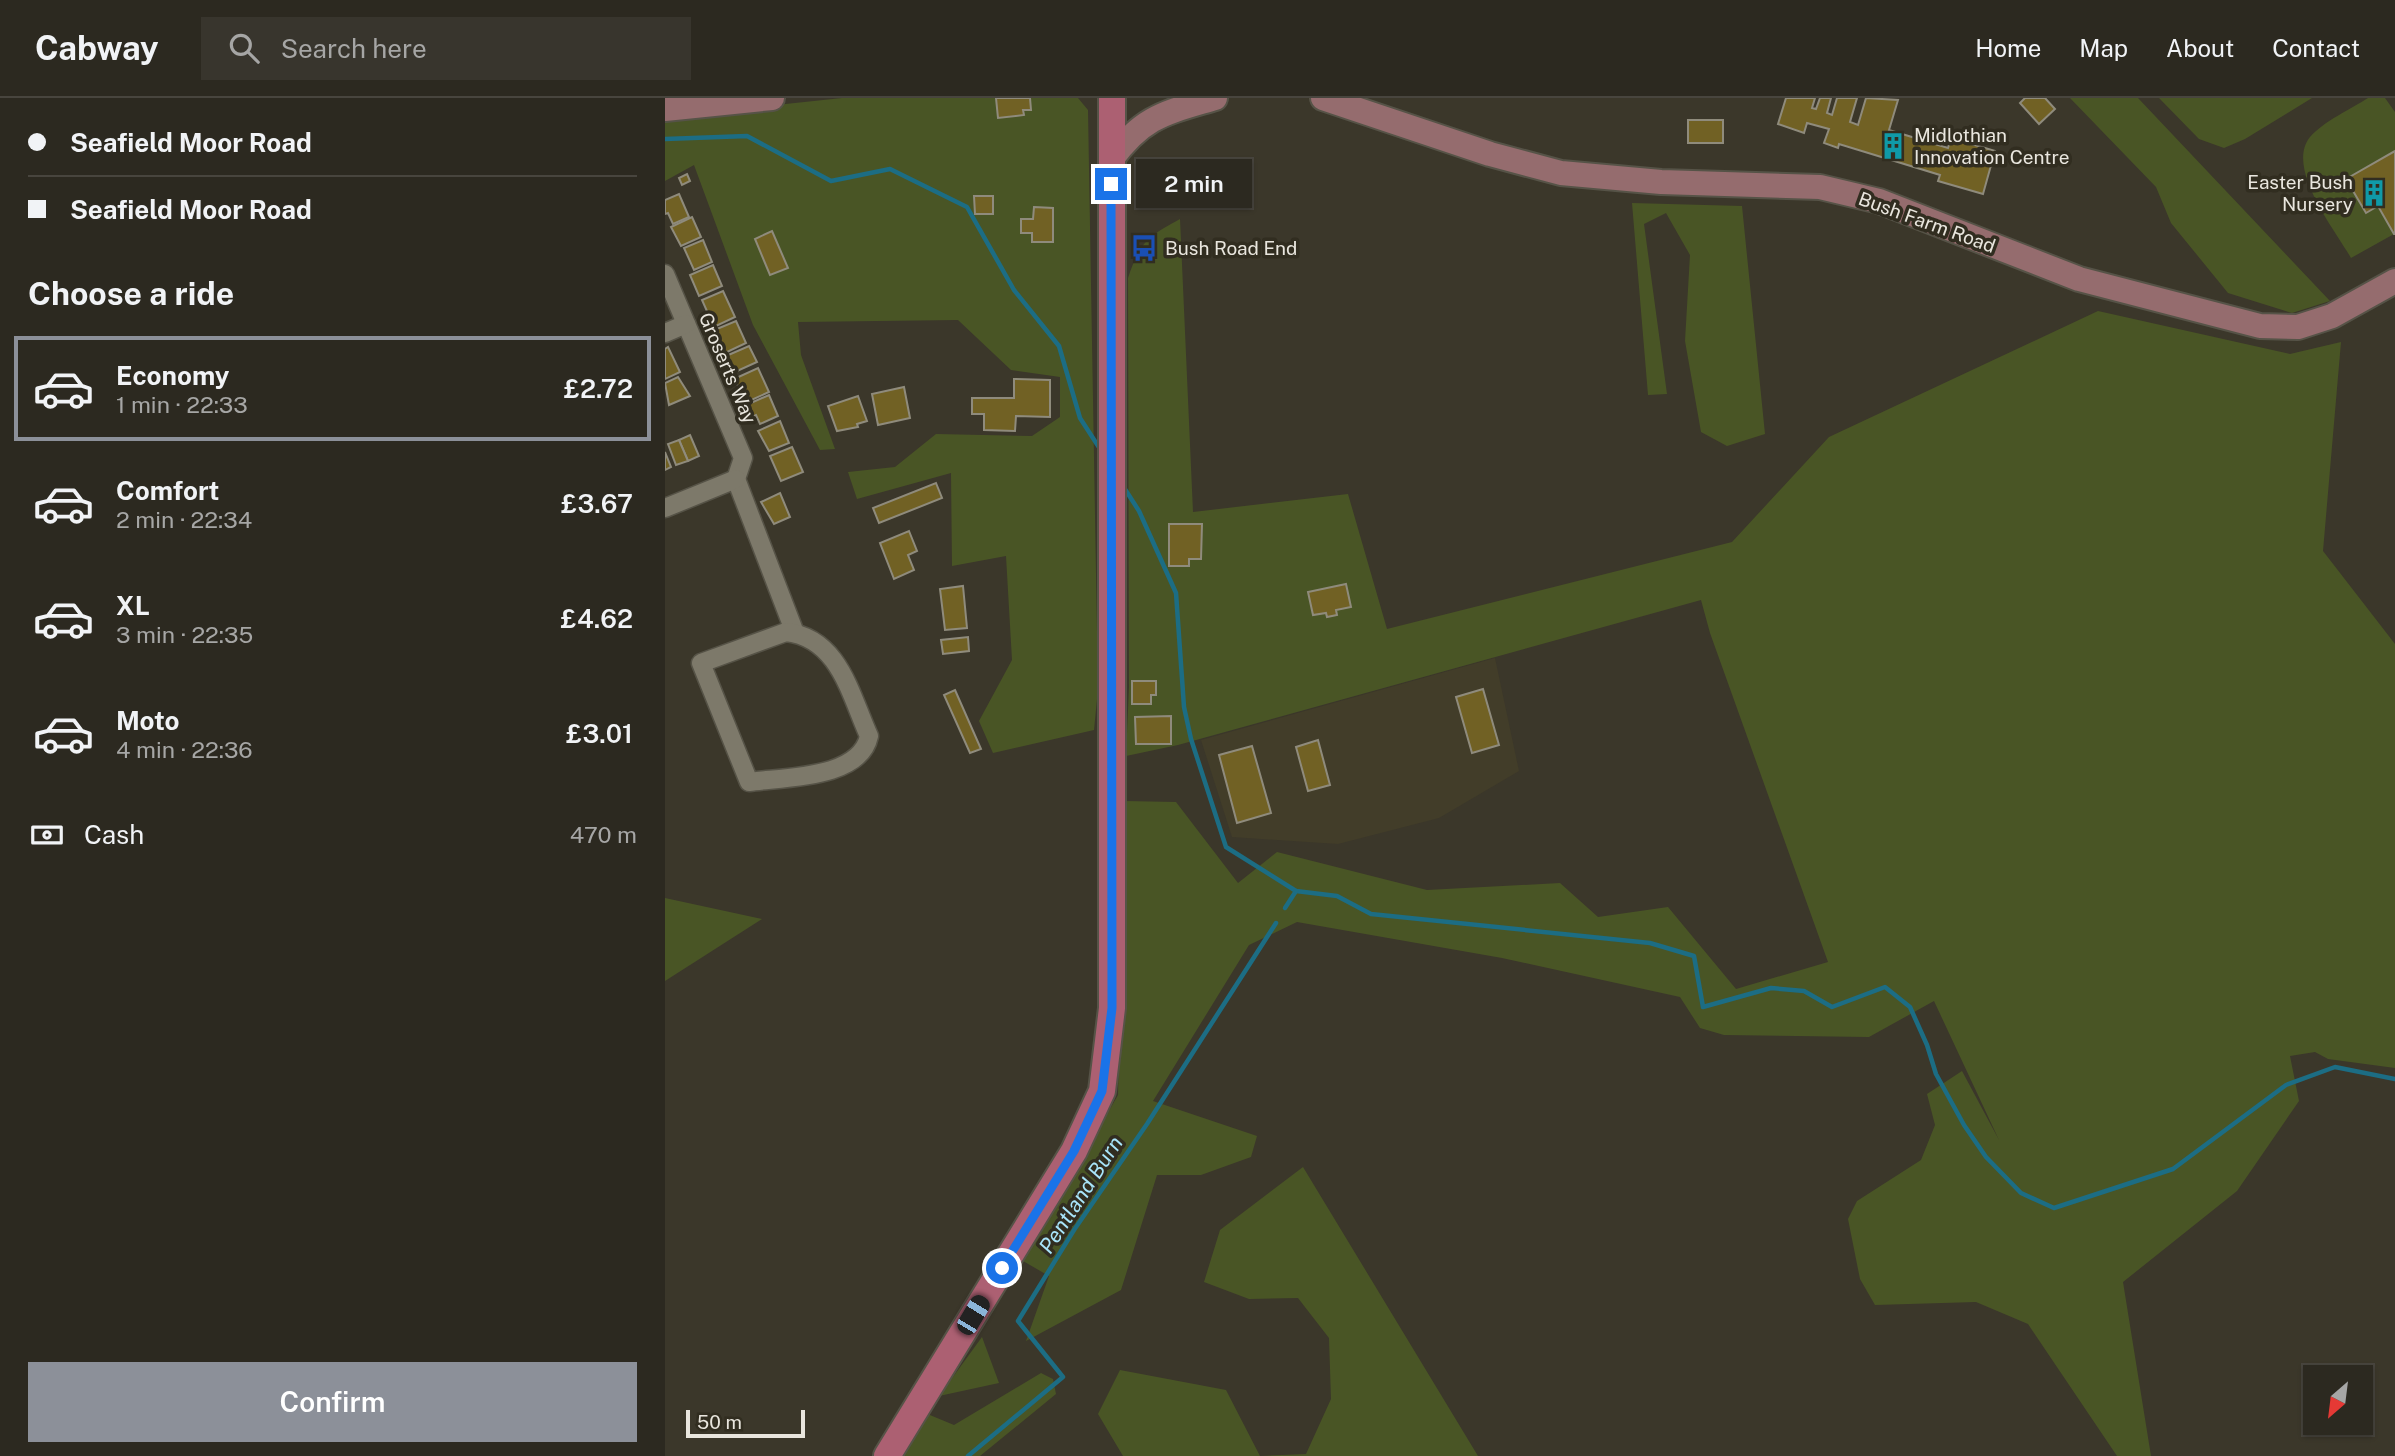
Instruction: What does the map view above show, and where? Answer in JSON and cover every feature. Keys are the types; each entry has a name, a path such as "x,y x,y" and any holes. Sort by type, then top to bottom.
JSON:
{"main road":[{"path":"887,1456 1074,1151 1102,1091 1112,1008 1112,98"}],"street":[{"path":"665,109 772,98"},
{"path":"1111,160 1130,133 1157,117 1215,98"},
{"name":"Bush Farm Road","path":"1323,98 1490,154 1561,173 1661,182 1761,184 1832,190 1879,201 2078,279 2260,326 2298,327 2332,317 2395,281"},
{"name":"Groserts Way","path":"665,274 743,458 736,479"},
{"path":"665,333 686,324"},
{"path":"665,508 736,479 795,633"},
{"path":"786,632 795,633 813,639 831,653 869,736 867,743 860,757 842,768 749,782 701,663 786,632"}],"shaded area":[{"path":"1495,658 1519,771 1439,818 1338,844 1232,837 1201,740"}],"green space":[{"path":"842,98 1078,98 1088,110 1098,689 1094,730 993,753 979,721 1012,660 1006,556 952,566 951,473 857,499 848,472 895,467 936,434 1032,436 1060,417 1060,377 1011,370 958,320 798,322 801,355 835,449 820,450 753,325 694,165 665,181 665,117"},
{"path":"2070,98 2138,98 2330,301 2292,313 2228,293 2171,223 2156,187"},
{"path":"2159,98 2312,98 2245,139 2224,148 2199,139"},
{"path":"2368,98 2385,98 2395,112 2395,151 2346,180 2365,212 2378,206 2394,234 2351,258 2315,199 2304,165 2304,150 2316,131"},
{"path":"1632,203 1742,206 1765,434 1727,446 1701,432 1685,341 1690,255 1666,213 1644,224 1667,394 1648,395"},
{"path":"1180,219 1193,512 1348,494 1387,629 1732,542 1829,437 2098,311 2290,354 2341,342 2323,551 2395,644 2395,1068 2328,1059 2315,1052 2290,1056 2299,1101 2237,1191 2123,1282 2151,1456 2117,1456 2028,1324 1976,1302 1875,1305 1860,1279 1848,1219 1857,1201 1921,1160 1935,1125 1927,1094 1962,1071 1999,1140 1934,1001 1869,1037 1724,1035 1700,1028 1680,997 1502,958 1297,922 1249,945 1153,1101 1257,1136 1251,1157 1201,1175 1157,1175 1121,1290 1026,1341 1049,1276 1023,1261 1118,1095 1124,801 1176,802 1238,883 1277,852 1427,890 1560,883 1598,917 1668,907 1736,989 1828,962 1710,633 1701,600 1178,745 1126,756 1129,687 1128,278 1146,242"},
{"path":"665,898 762,919 665,981"},
{"path":"1303,1167 1478,1456 1260,1456 1306,1454 1331,1399 1329,1338 1298,1298 1249,1299 1204,1282 1220,1230"},
{"path":"982,1337 999,1383 939,1396"},
{"path":"1120,1370 1226,1390 1260,1456 1123,1456 1098,1414"},
{"path":"1041,1373 1053,1379 1056,1394 980,1456 899,1456 925,1413 954,1425"}],"building":[{"path":"996,98 1030,98 1031,110 1023,110 1024,115 998,118"},
{"name":"Midlothian Innovation Centre","path":"1786,98 1815,98 1812,108 1816,109 1820,98 1831,98 1827,113 1832,115 1837,98 1857,98 1850,122 1858,125 1866,98 1898,100 1889,130 1948,148 1951,138 1995,151 1983,194 1938,181 1940,175 1839,144 1838,148 1824,143 1829,129 1807,123 1804,133 1778,124"},
{"path":"2025,98 2045,98 2055,109 2039,124 2020,103"},
{"path":"1688,120 1723,120 1723,143 1688,143"},
{"name":"Easter Bush Nursery","path":"2395,151 2394,234 2378,206 2366,213 2346,179"},
{"path":"687,174 690,181 682,185 679,178"},
{"path":"679,194 689,217 673,224 668,213 665,214 665,200"},
{"path":"974,196 993,196 993,214 975,214"},
{"path":"1034,207 1053,208 1053,242 1032,242 1032,233 1021,233 1021,219 1033,219"},
{"path":"692,217 701,237 681,246 671,227"},
{"path":"772,231 788,268 770,275 755,239"},
{"path":"703,240 712,262 694,270 684,248"},
{"path":"713,265 722,286 699,296 690,275"},
{"path":"723,291 735,317 714,327 702,300"},
{"path":"736,321 746,343 725,353 712,331"},
{"path":"749,346 757,362 735,372 726,356"},
{"path":"668,347 680,372 665,379 665,349"},
{"path":"758,368 769,392 747,402 734,379"},
{"path":"678,377 690,396 669,405 665,383"},
{"path":"1014,379 1050,380 1050,417 1016,416 1015,431 984,430 984,414 972,414 972,398 1014,398"},
{"path":"904,387 910,418 878,425 872,394"},
{"path":"769,395 778,416 760,424 756,415 749,418 744,406"},
{"path":"858,396 867,421 857,424 858,427 837,431 828,406"},
{"path":"780,421 789,443 769,451 758,431"},
{"path":"690,435 699,456 688,461 679,440"},
{"path":"679,440 688,461 676,465 668,444"},
{"path":"792,447 803,472 781,481 770,456"},
{"path":"665,452 671,467 665,470"},
{"path":"936,483 942,498 879,523 873,508"},
{"path":"780,493 790,517 774,524 761,502"},
{"path":"1169,524 1202,524 1201,559 1189,559 1189,566 1169,566"},
{"path":"909,531 917,551 908,555 914,570 894,579 880,543"},
{"path":"1346,584 1351,607 1336,610 1337,615 1313,615 1308,592"},
{"path":"963,586 967,628 945,630 940,589"},
{"path":"968,637 969,651 943,654 941,640"},
{"path":"1132,681 1156,681 1156,695 1151,695 1151,704 1132,704"},
{"path":"1483,689 1499,745 1472,753 1456,697"},
{"path":"955,690 981,749 970,753 944,695"},
{"path":"1171,716 1171,744 1136,744 1135,717"},
{"path":"1318,740 1330,785 1308,791 1296,747"},
{"path":"1252,746 1271,813 1237,823 1219,755"}],"waterway":[{"path":"665,139 747,136 831,181 890,169 967,207 1014,290 1059,346 1080,418 1102,452"},
{"path":"1123,486 1139,511 1176,593 1184,707 1191,739 1226,847 1296,891 1337,896 1371,914 1650,943 1694,956 1703,1007 1771,988 1804,991 1832,1007 1885,987 1910,1007 1927,1045 1936,1074 1964,1125 1986,1157 2021,1193 2054,1208 2173,1169 2286,1085 2335,1067 2395,1079"},
{"name":"Pentland Burn","path":"1285,908 1296,891"},
{"name":"Pentland Burn","path":"968,1456 1063,1377 1018,1321 1074,1230 1147,1124 1276,923"}],"place":[{"name":"Midlothian Innovation Centre","path":"1893,146"},
{"name":"Easter Bush Nursery","path":"2374,193"},
{"name":"Bush Road End","path":"1144,248"}],"route":[{"path":"1002,1268 1074,1151 1102,1091 1112,1008 1114,651 1111,184"}]}
